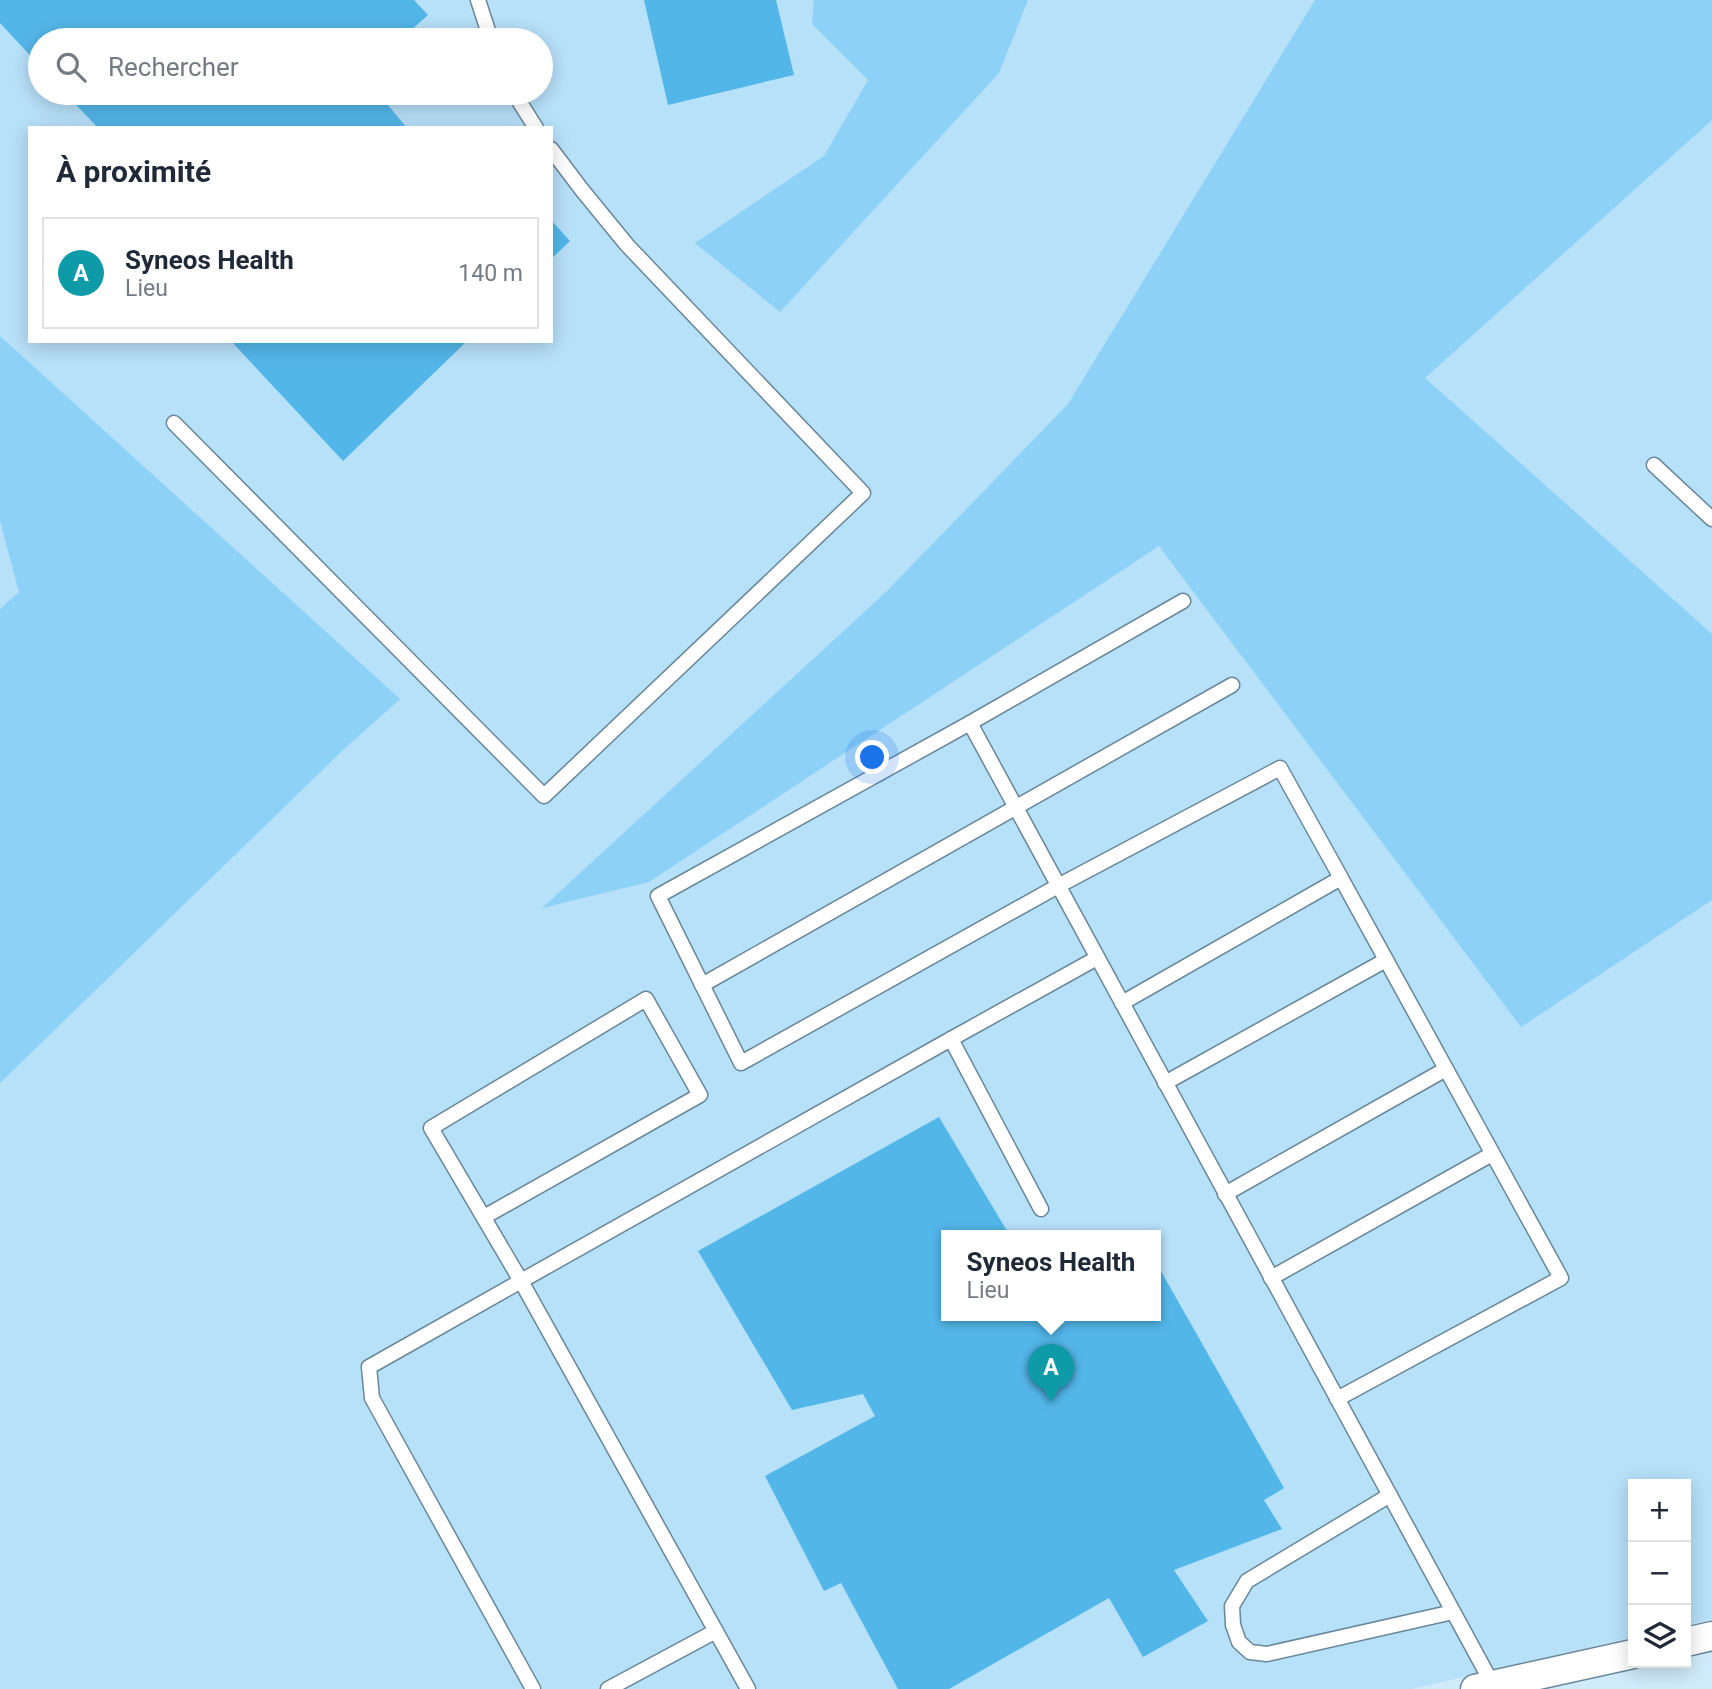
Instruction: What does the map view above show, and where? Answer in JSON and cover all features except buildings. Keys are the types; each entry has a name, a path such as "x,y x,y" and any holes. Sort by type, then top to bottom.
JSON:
{"street":[{"path":"1691,1641 1712,1636"},
{"path":"1484,1687 1628,1655"}],"lane":[{"path":"478,0 488,28"},
{"path":"522,105 535,126"},
{"path":"174,423 544,796 863,493 627,245 553,152"},
{"path":"1654,465 1712,519"},
{"path":"1182,601 970,723 658,896 741,1063 1058,886 1280,768 1561,1278 1337,1399"},
{"path":"702,985 1232,685"},
{"path":"970,723 1453,1612 1484,1687"},
{"path":"1122,1003 1341,878"},
{"path":"533,1689 372,1398 369,1367 1097,958"},
{"path":"1165,1083 1386,960"},
{"path":"484,1217 700,1095 646,999 430,1128 521,1282 748,1689"},
{"path":"951,1039 1041,1209"},
{"path":"1225,1194 1446,1069"},
{"path":"1271,1278 1492,1154"},
{"path":"1390,1495 1247,1581 1232,1606 1233,1625 1239,1642 1250,1653 1267,1654 1453,1612"},
{"path":"608,1689 716,1631"}],"shaded area":[{"path":"0,0 1712,0 1712,1619 1691,1624 1691,1479 1628,1479 1628,1638 1412,1689 0,1689"},
{"path":"814,0 1028,0 999,73 780,312 695,243 824,156 868,80 812,24"},
{"path":"1315,0 1712,0 1712,120 1425,378 1712,634 1712,900 1521,1027 1159,546 649,882 542,908 885,593 1068,404"},
{"path":"0,336 400,699 342,751 0,1083 0,609 19,592 0,521"}],"place":[{"name":"Syneos Health","path":"1051,1402"}]}
